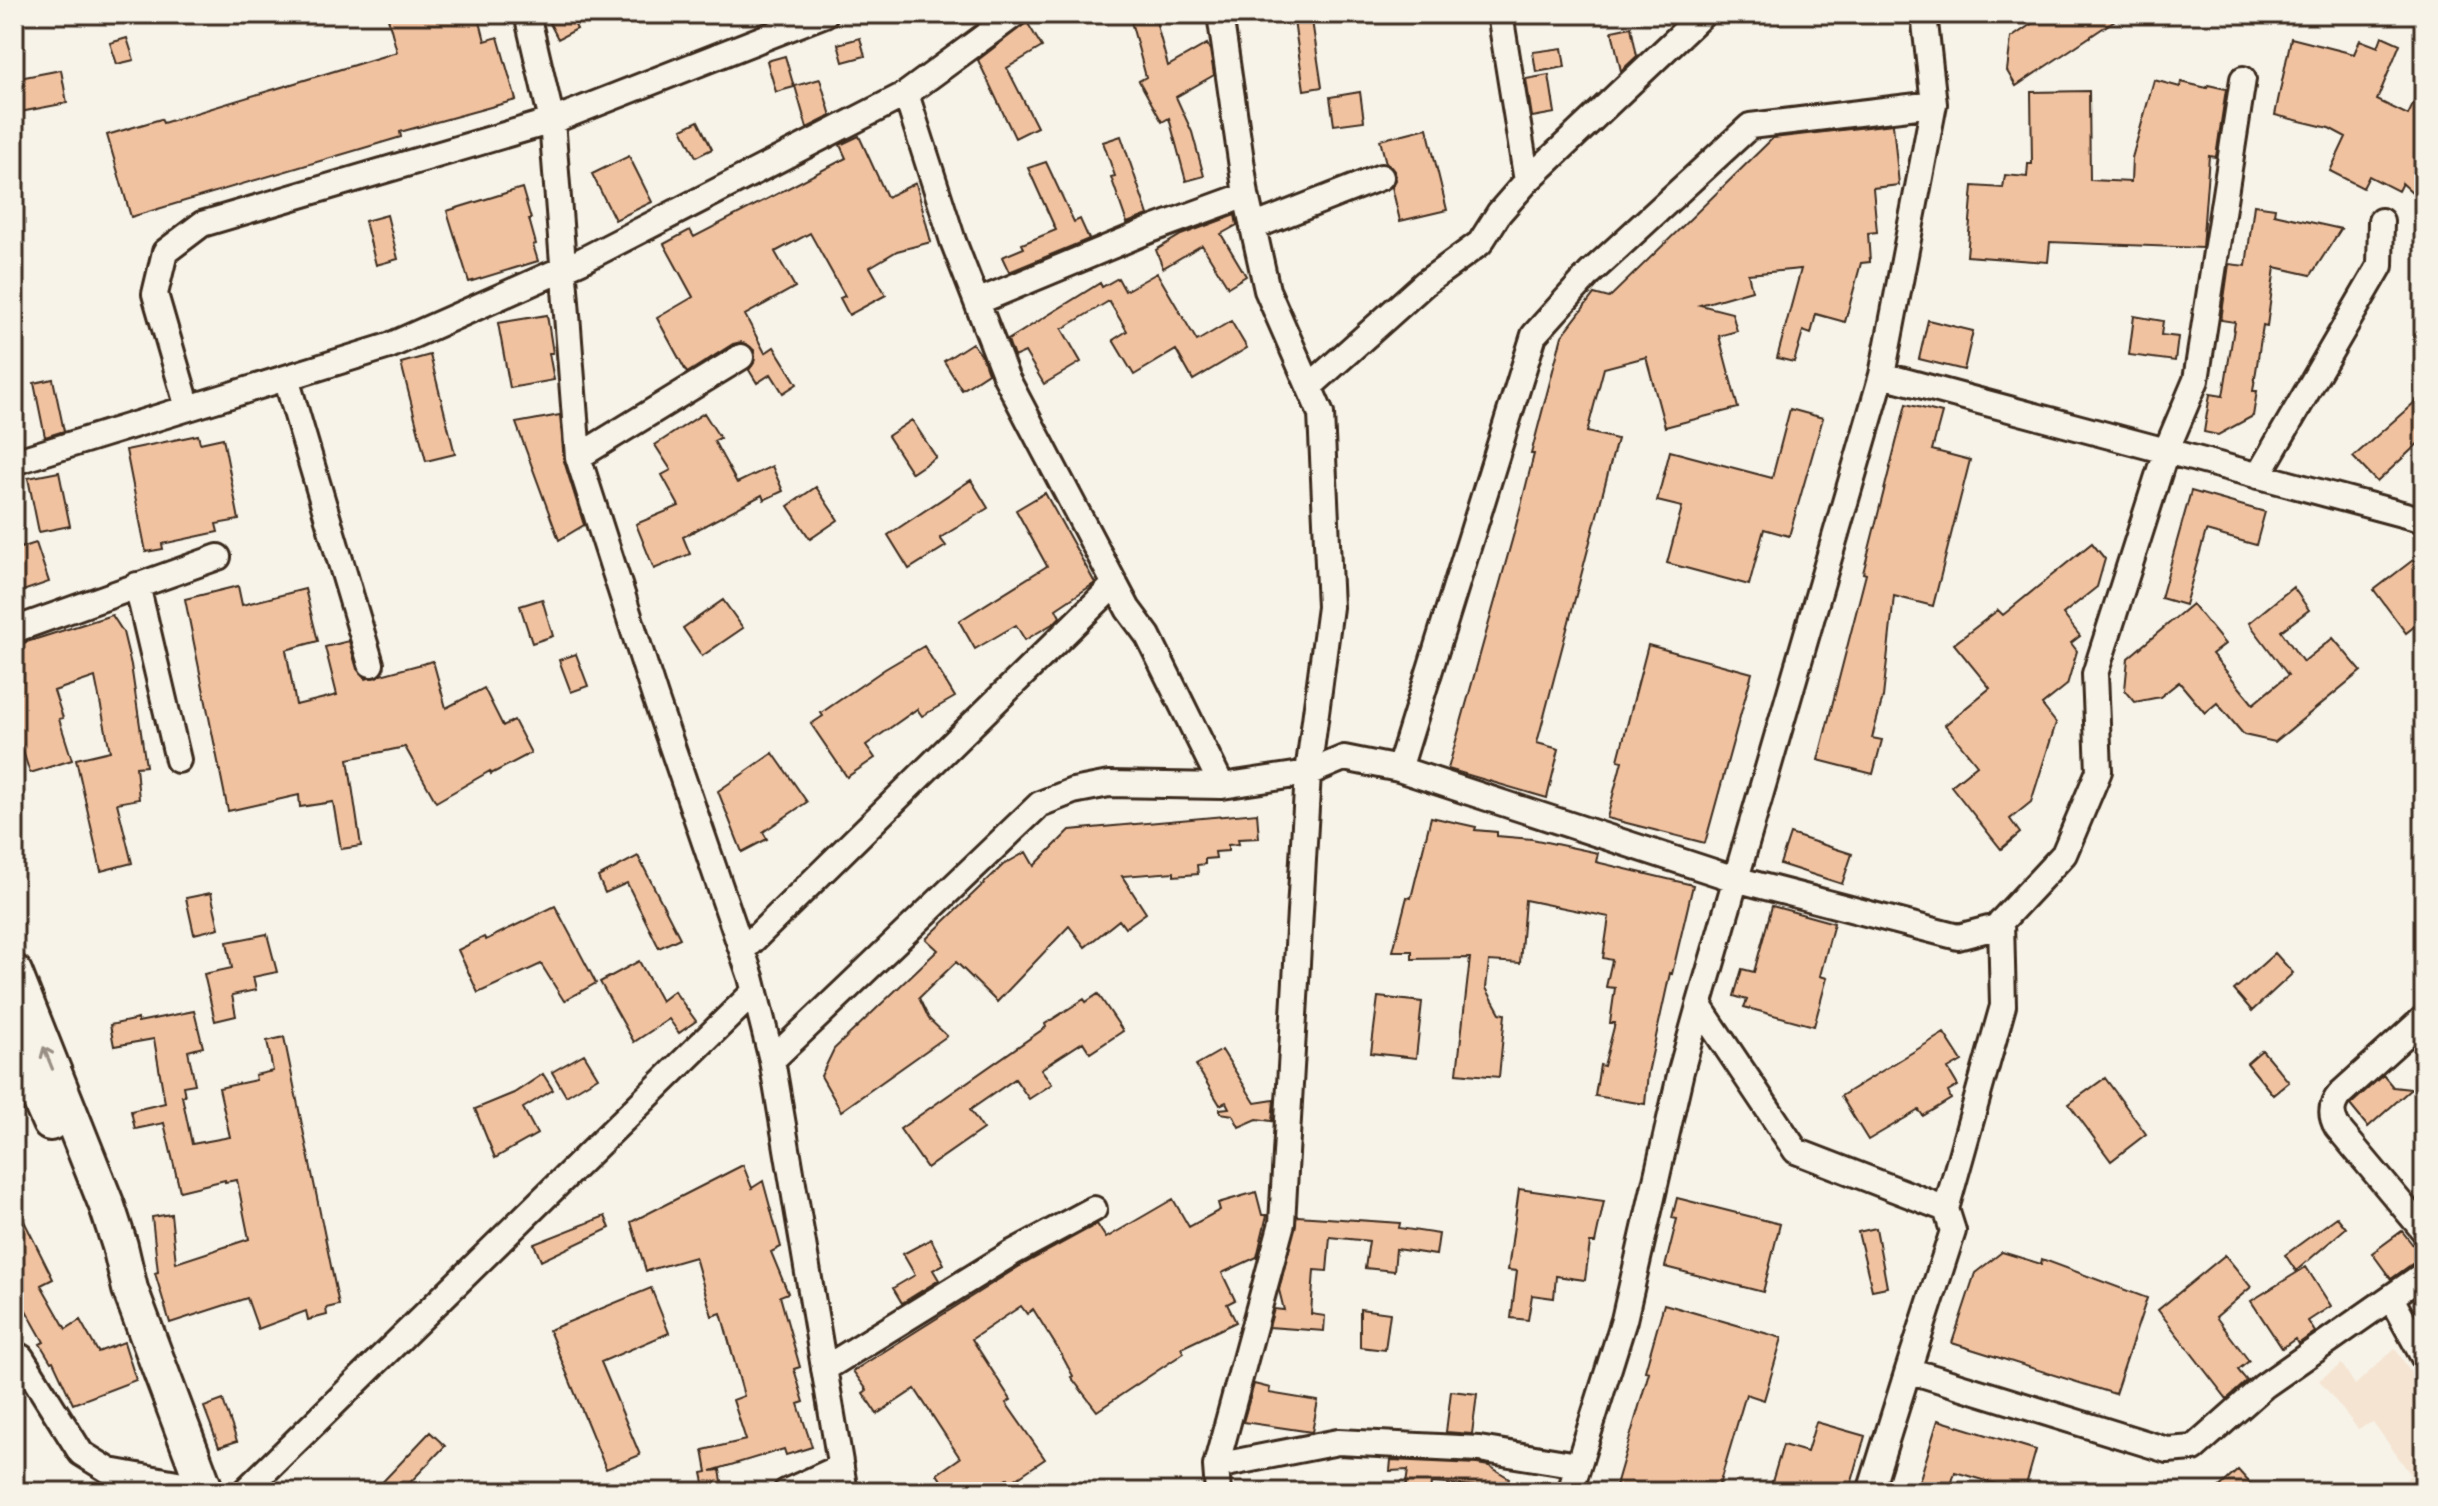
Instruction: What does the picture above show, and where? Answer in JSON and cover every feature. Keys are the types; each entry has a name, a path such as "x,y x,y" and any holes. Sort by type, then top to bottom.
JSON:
{"main road":[{"path":"14,972 111,1216 130,1289 203,1491"},
{"path":"14,1041 99,1233 130,1289"}],"street":[{"path":"527,14 552,121 561,269 578,457 655,697 742,951 772,1060 845,1492"},
{"path":"188,408 155,294 165,252 202,224 552,121 825,14"},
{"path":"14,462 389,346 561,269 906,94 1015,14"},
{"path":"1218,1492 1216,1466 1282,1223 1308,773 1330,607 1321,414 1267,290 1246,195 1220,14"},
{"path":"1500,14 1527,181"},
{"path":"1309,387 1425,283 1480,243 1499,213 1527,181 1703,14"},
{"path":"1570,1492 1624,1320 1681,1071 1699,1006 1882,375 1934,104 1924,14"},
{"path":"772,1060 1040,804 1073,791 1109,784 1222,786 1308,773 1344,758 1399,769 1735,879 1958,937 1996,927 2064,854 2099,771 2095,674 2166,451 2196,380 2243,79"},
{"path":"906,94 953,241 1006,377 1128,609 1148,636 1222,786"},
{"path":"1399,769 1534,335 1590,273 1750,126 1934,104"},
{"path":"1253,227 1381,177"},
{"path":"977,302 1150,230 1246,195"},
{"path":"2258,476 2380,266 2381,221"},
{"path":"578,457 741,357"},
{"path":"1882,375 2424,520"},
{"path":"286,378 371,664"},
{"path":"14,630 218,557"},
{"path":"742,951 1115,584"},
{"path":"137,585 178,760"},
{"path":"1870,1492 1953,1231 1946,1209 2003,1006 2001,921"},
{"path":"244,1492 754,992"},
{"path":"1699,1006 1796,1151 1946,1209"},
{"path":"2424,1018 2341,1093 2332,1113 2337,1127 2424,1231"},
{"path":"824,1369 1012,1253 1094,1209"},
{"path":"1908,1370 2167,1450 2194,1448 2264,1386 2424,1274"},
{"path":"2391,1298 2424,1358"},
{"path":"14,1354 21,1357 81,1453 110,1471 203,1491"},
{"path":"1216,1466 1338,1442 1479,1449 1578,1465"},
{"path":"786,1492 841,1467"}],"shaded area":[{"path":"2395,1348 2424,1392 2424,1492 2393,1492 2411,1475 2373,1422 2358,1429 2319,1380 2342,1364 2355,1385"}],"building":[{"path":"387,14 478,14 485,41 498,37 516,100 400,132 401,137 131,217 107,135 161,119 163,123 397,52"},
{"path":"545,14 569,14 577,29 558,39"},
{"path":"1129,14 1154,14 1168,66 1207,44 1210,50 1214,75 1176,97 1192,132 1204,176 1186,181 1169,118 1162,122 1139,81 1146,77"},
{"path":"1293,14 1311,14 1322,87 1304,90"},
{"path":"2046,14 2124,14 2016,86 2007,71 2011,38"},
{"path":"1027,22 1042,47 1007,68 1037,127 1015,138 978,60"},
{"path":"1631,27 1637,56 1621,71 1612,31"},
{"path":"2382,36 2400,44 2377,100 2408,115 2424,82 2424,203 2402,183 2398,191 2369,176 2363,188 2330,171 2346,137 2329,128 2275,115 2291,38 2354,54 2360,40 2378,47"},
{"path":"127,38 134,60 117,64 110,43"},
{"path":"860,38 865,56 843,62 838,44"},
{"path":"1562,48 1565,67 1536,72 1533,52"},
{"path":"785,56 794,87 776,92 767,61"},
{"path":"61,70 67,103 20,112 14,79"},
{"path":"1549,75 1555,113 1532,117 1526,79"},
{"path":"820,79 831,116 807,128 795,86"},
{"path":"2154,80 2180,87 2181,82 2226,89 2216,157 2209,156 2202,248 2050,242 2048,262 1967,256 1973,186 2003,188 2005,175 2027,177 2028,164 2032,164 2031,92 2089,91 2090,180 2131,182 2132,158"},
{"path":"1360,92 1364,121 1334,125 1330,97"},
{"path":"698,121 712,149 696,157 682,129"},
{"path":"1893,124 1899,185 1873,188 1877,232 1868,233 1870,262 1861,263 1845,322 1816,314 1811,334 1803,331 1794,362 1777,358 1801,269 1748,274 1752,290 1700,305 1732,313 1737,331 1719,336 1738,408 1665,427 1646,357 1604,368 1587,432 1617,439 1537,743 1559,749 1547,798 1448,769 1514,533 1562,336 1594,294 1609,298 1773,138"},
{"path":"1427,128 1447,210 1400,221 1392,187 1396,180 1395,172 1386,163 1380,140"},
{"path":"859,136 887,197 916,183 931,242 897,251 870,267 886,295 849,315 840,298 845,296 810,233 775,252 795,287 745,315 765,353 774,347 797,384 783,393 771,374 757,383 749,370 754,363 754,350 741,342 687,373 657,318 693,297 664,244 690,230 694,237 846,158 840,145"},
{"path":"1121,136 1148,215 1127,223 1103,142"},
{"path":"629,156 652,202 615,220 592,174"},
{"path":"1046,162 1074,222 1080,219 1089,239 1009,272 1002,257 1024,248 1022,244 1056,230 1028,168"},
{"path":"522,188 538,261 469,282 447,211"},
{"path":"2254,205 2275,208 2274,214 2341,229 2311,275 2275,267 2267,326 2263,325 2253,391 2257,391 2253,416 2218,435 2204,432 2210,394 2223,396 2235,322 2221,320 2229,264 2246,266"},
{"path":"387,215 398,259 376,265 365,221"},
{"path":"1235,215 1237,225 1221,234 1246,276 1228,287 1202,245 1163,268 1156,250 1181,235"},
{"path":"1157,273 1197,341 1231,321 1247,348 1193,380 1176,350 1134,375 1113,340 1127,331 1109,301 1062,329 1081,362 1044,384 1025,352 1014,357 1008,340 1100,283 1102,287 1118,278 1125,291"},
{"path":"547,315 554,380 510,388 498,323"},
{"path":"2134,316 2163,321 2161,335 2178,337 2175,361 2129,355"},
{"path":"1928,320 1973,331 1964,370 1919,359"},
{"path":"972,343 982,356 988,373 962,390 944,361"},
{"path":"430,355 455,454 426,461 401,363"},
{"path":"53,379 64,431 45,437 34,383"},
{"path":"2424,394 2424,438 2377,482 2353,457"},
{"path":"1906,404 1942,413 1932,450 1970,460 1933,606 1894,596 1883,697 1872,738 1882,740 1873,774 1818,760"},
{"path":"1790,409 1823,418 1789,536 1764,529 1749,585 1667,563 1682,507 1657,501 1670,451 1772,478"},
{"path":"704,413 720,438 714,441 737,483 772,466 783,491 764,500 762,495 683,537 690,554 654,569 636,524 679,506 662,475 671,470 655,445"},
{"path":"560,415 564,461 584,525 559,540 516,423"},
{"path":"912,420 936,457 912,473 888,436"},
{"path":"198,435 200,443 223,438 239,520 216,524 218,532 162,544 163,549 146,552 126,450"},
{"path":"59,472 70,526 39,532 28,478"},
{"path":"971,480 988,508 940,538 946,546 909,569 888,535"},
{"path":"816,487 838,520 810,539 788,506"},
{"path":"2191,491 2265,512 2256,545 2206,531 2185,605 2161,598"},
{"path":"1045,493 1095,583 1056,609 1060,617 1054,623 1025,640 1016,625 975,649 959,621 1047,566 1016,510"},
{"path":"36,543 49,582 14,594 14,550"},
{"path":"2092,543 2105,559 2097,587 2063,614 2080,636 2071,643 2077,651 2067,685 2042,705 2056,723 2031,802 2010,819 2020,833 2001,849 1951,786 1977,765 1945,725 1990,688 1954,644 1998,610 2003,615"},
{"path":"2413,560 2424,562 2424,619 2406,633 2374,590"},
{"path":"238,586 242,605 305,589 318,641 286,650 296,705 337,695 325,647 349,641 357,669 366,679 433,661 446,708 484,688 503,726 514,720 531,753 491,774 490,771 436,802 405,747 348,759 361,846 341,849 333,802 300,807 299,795 228,811 185,599"},
{"path":"2293,587 2309,610 2281,631 2303,662 2333,638 2361,671 2275,742 2244,735 2217,703 2205,713 2179,682 2160,697 2135,702 2125,690 2128,658 2192,604 2225,644 2212,654 2253,704 2288,675 2249,623"},
{"path":"542,599 553,636 532,643 520,606"},
{"path":"723,600 743,628 702,656 683,628"},
{"path":"112,615 123,632 131,665 146,766 136,767 139,799 117,803 132,863 101,871 76,759 110,751 95,677 54,691 72,760 30,773 14,724 14,646"},
{"path":"1648,645 1752,673 1705,843 1607,818 1622,761 1618,760"},
{"path":"924,646 955,697 922,716 917,709 866,745 875,758 847,777 811,724 823,716 821,713"},
{"path":"576,654 588,686 571,692 559,660"},
{"path":"773,753 807,802 763,832 767,839 742,852 718,791"},
{"path":"1257,813 1259,838 1238,839 1239,844 1228,845 1228,851 1215,852 1216,858 1205,859 1205,864 1197,865 1198,874 1174,876 1174,872 1122,876 1146,913 1125,928 1119,920 1085,947 1069,926 997,1002 956,962 919,998 929,1019 947,1036 841,1111 821,1076 834,1049 938,950 926,939 1003,865 1026,852 1034,866 1070,830"},
{"path":"1431,817 1476,827 1475,830 1497,832 1497,836 1532,839 1598,853 1596,862 1693,885 1648,1073 1645,1104 1595,1096 1600,1065 1604,1066 1615,1023 1610,1023 1615,988 1606,987 1612,960 1603,958 1609,917 1525,900 1520,963 1489,961 1486,988 1500,1013 1505,1014 1499,1077 1457,1073 1470,958 1412,959 1412,951 1393,951 1407,897 1411,898"},
{"path":"1790,834 1852,854 1842,884 1780,864"},
{"path":"638,856 680,938 659,948 627,883 605,893 598,877"},
{"path":"211,893 219,928 194,934 186,898"},
{"path":"555,906 596,983 564,1001 541,964 478,993 458,950 484,937 486,940"},
{"path":"1772,906 1834,923 1820,976 1827,978 1814,1026 1744,1007 1747,1000 1734,996 1742,969 1754,972"},
{"path":"267,934 277,972 253,977 256,990 232,995 236,1016 215,1021 204,974 232,968 227,942"},
{"path":"2275,953 2293,973 2252,1011 2234,990"},
{"path":"639,961 661,1001 674,991 696,1021 679,1033 669,1019 634,1042 600,982"},
{"path":"1098,994 1123,1031 1090,1053 1083,1042 1041,1069 1052,1084 1029,1099 1015,1079 970,1110 983,1129 927,1168 900,1129 1046,1027 1045,1024 1084,999 1086,1002"},
{"path":"1378,997 1422,1002 1416,1058 1371,1053"},
{"path":"194,1011 203,1047 188,1051 195,1084 183,1086 185,1096 182,1096 192,1144 230,1137 219,1088 256,1080 255,1075 273,1071 267,1041 284,1037 339,1305 326,1308 327,1315 308,1320 306,1311 258,1329 247,1298 170,1323 155,1273 158,1272 152,1217 171,1214 176,1263 249,1239 237,1180 180,1191 164,1123 135,1129 131,1111 165,1103 154,1039 114,1046 110,1025"},
{"path":"1944,1033 1962,1061 1948,1069 1958,1086 1948,1092 1951,1099 1923,1116 1919,1110 1868,1140 1841,1096"},
{"path":"1222,1050 1255,1103 1274,1100 1272,1121 1257,1119 1239,1127 1233,1115 1220,1113 1220,1109 1229,1108 1226,1102 1220,1105 1196,1065"},
{"path":"2262,1050 2289,1082 2273,1095 2247,1063"},
{"path":"584,1054 598,1077 566,1096 552,1072"},
{"path":"543,1074 553,1090 523,1108 537,1134 495,1158 475,1109 514,1093"},
{"path":"2383,1075 2393,1087 2411,1089 2368,1127 2350,1105"},
{"path":"2105,1078 2146,1134 2111,1161 2069,1104"},
{"path":"743,1165 752,1188 763,1181 781,1247 771,1252 788,1293 780,1296 800,1367 794,1369 804,1402 798,1404 812,1447 786,1455 784,1449 711,1471 720,1470 724,1492 706,1492 702,1473 707,1472 703,1450 746,1440 733,1400 744,1396 721,1313 712,1316 695,1257 646,1271 631,1222"},
{"path":"1519,1189 1604,1201 1595,1243 1590,1243 1585,1280 1556,1276 1554,1298 1532,1295 1528,1320 1511,1318 1517,1271 1508,1270"},
{"path":"1256,1192 1262,1215 1267,1215 1257,1257 1222,1273 1235,1300 1227,1304 1236,1322 1181,1348 1184,1353 1097,1411 1071,1377 1060,1352 1033,1309 1027,1314 1021,1306 972,1339 1011,1400 1006,1403 1045,1459 1011,1482 1008,1478 988,1492 949,1492 937,1474 960,1458 915,1389 877,1414 863,1393 867,1390 853,1371 1020,1266 1097,1224 1106,1238 1173,1199 1189,1227 1220,1210 1218,1203"},
{"path":"1677,1198 1780,1224 1763,1292 1665,1267 1677,1219 1672,1218"},
{"path":"14,1201 53,1279 41,1285 66,1329 80,1320 98,1352 124,1342 136,1380 73,1404 53,1361 40,1344 44,1342 14,1289"},
{"path":"605,1216 610,1228 541,1261 534,1244"},
{"path":"1297,1216 1400,1223 1399,1228 1439,1234 1436,1255 1396,1249 1394,1271 1365,1268 1369,1241 1330,1237 1327,1271 1314,1270 1311,1314 1325,1316 1324,1331 1269,1327 1274,1309 1284,1310 1279,1290"},
{"path":"2337,1217 2346,1228 2296,1271 2285,1255"},
{"path":"1876,1228 1887,1287 1872,1290 1858,1232"},
{"path":"2402,1231 2424,1259 2391,1279 2372,1253"},
{"path":"931,1239 944,1264 933,1270 939,1280 902,1303 893,1288 915,1275 903,1254"},
{"path":"2002,1252 2041,1264 2042,1259 2147,1298 2115,1394 1952,1343 1975,1273"},
{"path":"2225,1255 2251,1287 2216,1317 2249,1361 2238,1370 2247,1381 2227,1399 2158,1310"},
{"path":"2306,1267 2331,1306 2308,1321 2315,1332 2298,1344 2295,1339 2282,1348 2251,1301"},
{"path":"651,1288 669,1333 601,1362 640,1455 606,1469 549,1330"},
{"path":"1664,1304 1782,1338 1764,1400 1746,1394 1717,1492 1614,1492 1649,1372 1645,1371"},
{"path":"1360,1309 1390,1313 1385,1350 1360,1347"},
{"path":"1254,1384 1270,1388 1269,1393 1318,1401 1312,1432 1243,1422"},
{"path":"1451,1391 1477,1394 1472,1434 1446,1432"},
{"path":"223,1400 237,1441 219,1447 204,1407"},
{"path":"1938,1420 2036,1450 2024,1492 1955,1472 1949,1492 1916,1492"},
{"path":"1816,1422 1865,1436 1849,1492 1769,1492 1783,1445 1807,1452"},
{"path":"430,1432 445,1446 401,1492 373,1492"},
{"path":"1391,1460 1477,1464 1489,1466 1509,1478 1500,1492 1487,1492 1477,1486 1431,1483 1430,1492 1405,1492 1408,1470 1390,1471"},
{"path":"2238,1470 2258,1492 2214,1492"}]}
